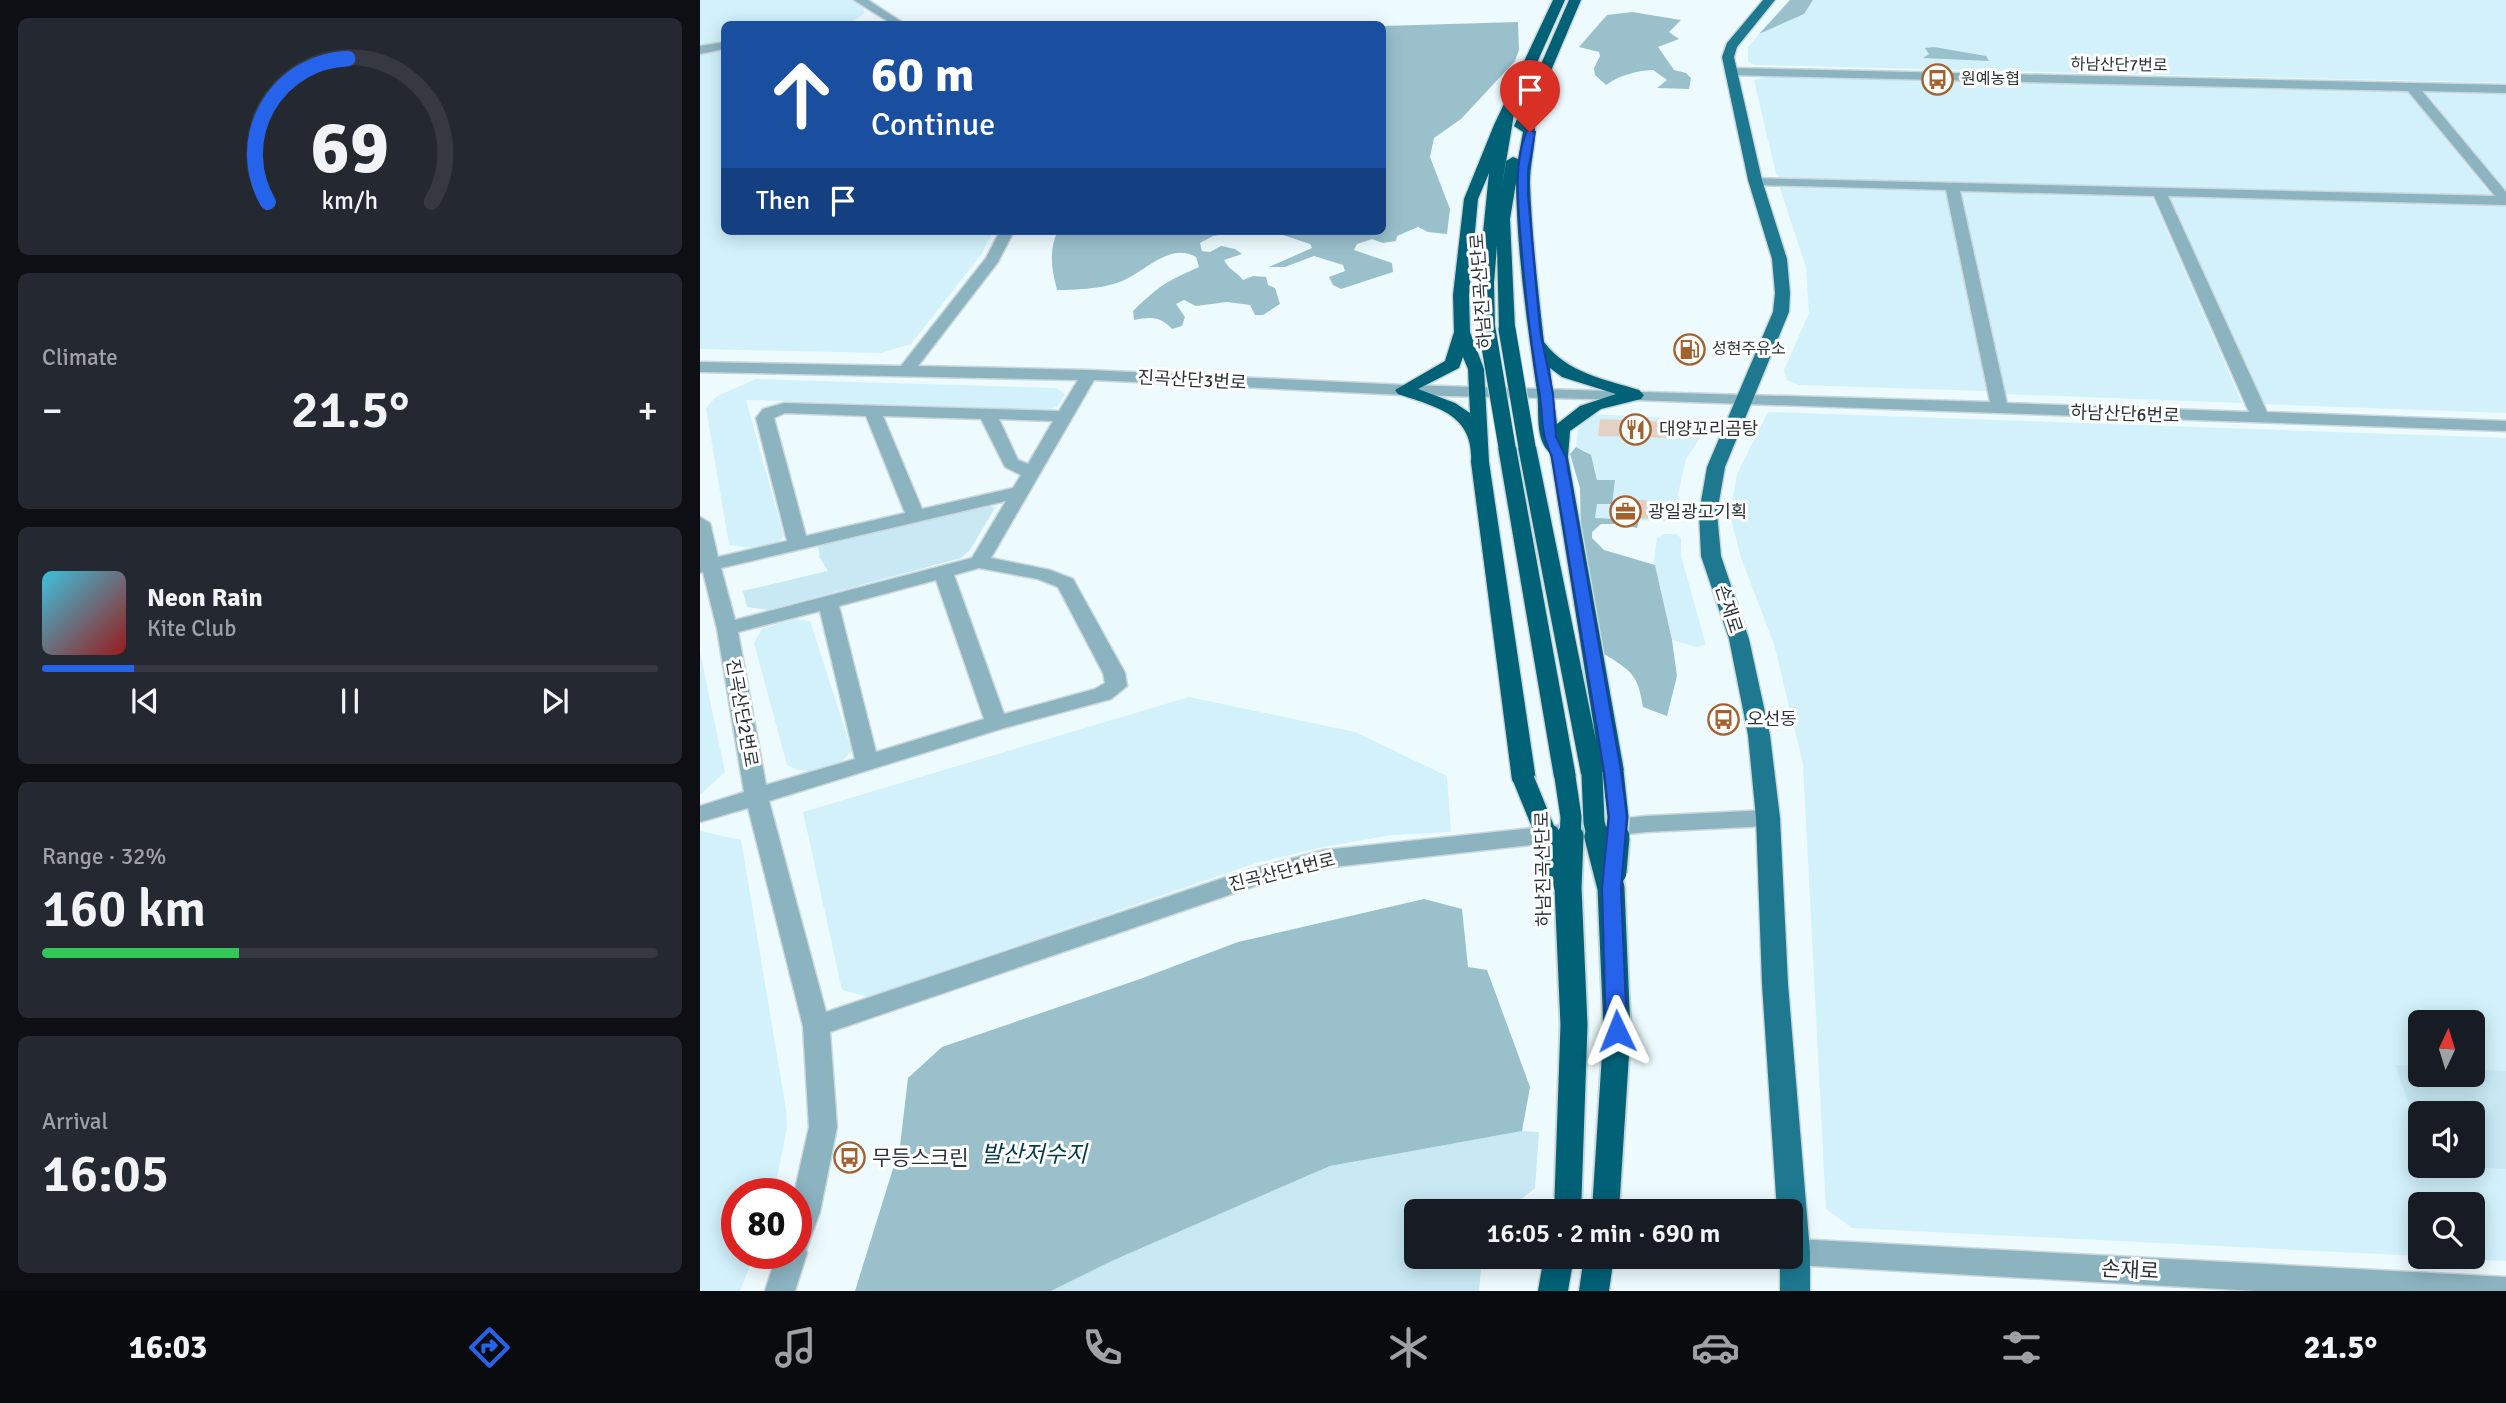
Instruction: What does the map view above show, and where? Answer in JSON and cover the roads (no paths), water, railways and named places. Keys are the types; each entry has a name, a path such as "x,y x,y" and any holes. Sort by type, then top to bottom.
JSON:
{"highway":[{"name":"하남진곡산단로","path":"1559,0 1508,114 1494,175 1486,283 1487,329 1602,772 1594,822 1611,888 1617,1031 1606,1199"},
{"name":"하남진곡산단로","path":"1567,1199 1574,1026 1568,888 1571,817 1517,447 1507,329 1503,219 1518,133 1569,12"},
{"path":"1404,390 1453,364 1462,332 1461,295 1471,199 1508,114"},
{"path":"1527,114 1530,132 1523,170 1524,227 1536,342 1546,394 1549,437 1559,457"},
{"path":"1462,332 1476,369 1480,462 1524,780 1568,888"},
{"path":"1536,342 1549,360 1567,373 1635,395"},
{"path":"1404,390 1451,407 1474,430 1480,442"},
{"path":"1602,772 1559,457 1561,430 1579,412 1598,402 1635,395"},
{"path":"1553,1291 1557,1269"},
{"path":"1594,1291 1597,1269"}],"main road":[{"name":"손재로","path":"1769,0 1731,46 1728,57 1756,181 1783,265 1784,290 1781,312 1716,467 1708,513 1711,556 1739,639 1759,735 1768,818 1775,984 1791,1199"},
{"name":"손재로","path":"1795,1269 1795,1291"}],"street":[{"path":"860,0 881,21"},
{"path":"700,50 721,46"},
{"name":"하남산단7번로","path":"1732,72 2506,89"},
{"path":"2412,87 2506,201"},
{"path":"1756,181 2506,201"},
{"path":"1952,186 2000,409"},
{"path":"2159,192 2261,418"},
{"path":"907,370 993,259 1005,235"},
{"name":"진곡산단3번로","path":"700,367 1089,374 1404,390 1635,395"},
{"path":"979,562 1089,374"},
{"name":"하남산단6번로","path":"1635,395 2506,426"},
{"path":"798,544 765,418 769,413 783,408 1066,416"},
{"path":"872,410 915,515"},
{"path":"987,413 1011,463 1031,472"},
{"path":"705,566 1019,492"},
{"name":"진곡산단2번로","path":"700,523 705,566 727,629 757,798"},
{"path":"700,814 996,723 1104,694 1116,685 1114,673 1066,583 1043,573 979,562 727,629"},
{"path":"943,571 996,723"},
{"path":"828,603 867,763"},
{"path":"757,798 816,1026 822,1127 812,1178"},
{"name":"진곡산단1번로","path":"816,1026 1250,878 1324,859 1646,824 1768,818"},
{"name":"손재로","path":"1803,1252 2506,1291"},
{"path":"780,1291 787,1269"}],"place":[{"name":"원예농협","path":"1938,79"},
{"name":"성현주유소","path":"1689,349"},
{"name":"대양꼬리곰탕","path":"1636,429"},
{"name":"광일광고기획","path":"1625,512"},
{"name":"오선동","path":"1724,719"},
{"name":"무등스크린","path":"849,1158"}],"water label":[{"name":"발산저수지","path":"1034,1154"}]}
